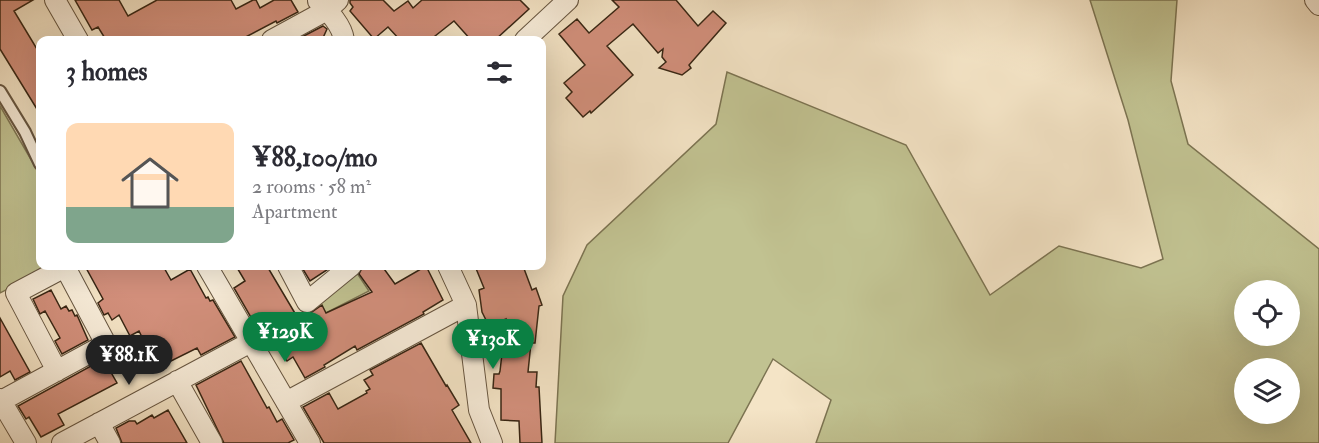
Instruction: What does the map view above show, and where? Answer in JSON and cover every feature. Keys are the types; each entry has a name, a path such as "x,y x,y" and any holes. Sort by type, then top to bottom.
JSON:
{"street":[{"path":"55,0 76,36"},
{"path":"529,36 568,0"},
{"path":"1315,0 1319,5"},
{"path":"278,36 327,3 344,36"},
{"path":"49,270 16,293 57,371"},
{"path":"26,443 1,400 106,344 67,270"},
{"path":"209,270 310,443"},
{"path":"290,270 307,302 346,270"},
{"path":"450,270 466,305 479,410 492,443"},
{"path":"286,402 466,305"},
{"path":"62,443 251,342"},
{"path":"177,381 212,443"},
{"path":"99,423 110,443"}],"lane":[{"path":"0,91 25,132 36,155"}],"green space":[{"path":"1090,0 1177,0 1171,81 1188,144 1319,249 1319,443 816,443 831,400 773,359 728,443 555,443 563,296 587,245 716,124 727,72 906,145 990,295 1059,246 1141,268 1163,259 1128,120"},
{"path":"0,106 36,168 36,270 43,271 0,293"},
{"path":"355,270 369,291 320,316 314,305"}],"building":[{"path":"0,0 33,0 14,11 36,47 36,108 0,49"},
{"path":"75,0 119,0 128,16 157,0 231,0 236,9 253,0 256,0 260,8 274,0 291,0 298,12 248,36 104,36 98,27 92,30"},
{"path":"350,0 383,0 394,11 408,1 413,8 422,0 520,0 529,9 499,36 467,36 454,21 435,36 396,36 388,27 378,36 371,36 350,11 353,7"},
{"path":"612,0 676,0 698,26 713,11 726,23 689,65 691,68 682,75 659,68 666,62 662,57 663,49 658,53 633,24 607,46 633,75 591,113 590,111 583,117 566,98 572,92 564,83 585,65 559,34 577,19 589,33 619,7"},
{"path":"323,26 327,29 324,36 304,36"},
{"path":"87,270 165,270 171,280 191,270 206,298 213,300 235,337 201,355 197,348 157,368 139,331 130,336 119,315 112,320 108,313 104,315 98,303 103,299"},
{"path":"238,270 269,270 296,315 309,314 322,305 326,313 372,292 359,274 361,270 385,270 395,284 419,270 428,270 443,300 423,312 424,314 357,350 355,346 305,378 293,357 287,361 271,333 266,336 262,329 259,330 256,326 234,288 245,281"},
{"path":"303,270 327,270 310,281"},
{"path":"477,270 524,270 532,290 536,288 542,305 539,306 535,343 531,343 528,372 537,372 536,387 539,387 542,443 520,443 519,421 501,420 501,389 493,388 494,374 499,374 500,371 506,319 489,326 482,312 479,290 484,288"},
{"path":"51,290 61,309 66,306 75,316 77,315 88,340 62,354 55,341 60,338 45,311 40,314 33,299"},
{"path":"0,318 30,372 15,380 10,371 0,377"},
{"path":"421,343 459,405 452,410 471,443 324,443 303,407 329,393 338,409 367,393 366,391 370,389 364,380 373,375 370,370"},
{"path":"100,361 101,364 105,362 117,383 58,414 64,425 41,437 29,417 26,419 18,406"},
{"path":"241,361 267,408 269,407 277,422 282,419 294,440 288,443 224,443 196,385"},
{"path":"168,410 187,443 122,443 116,428 129,421 135,421 137,424 152,415 154,418"}]}
